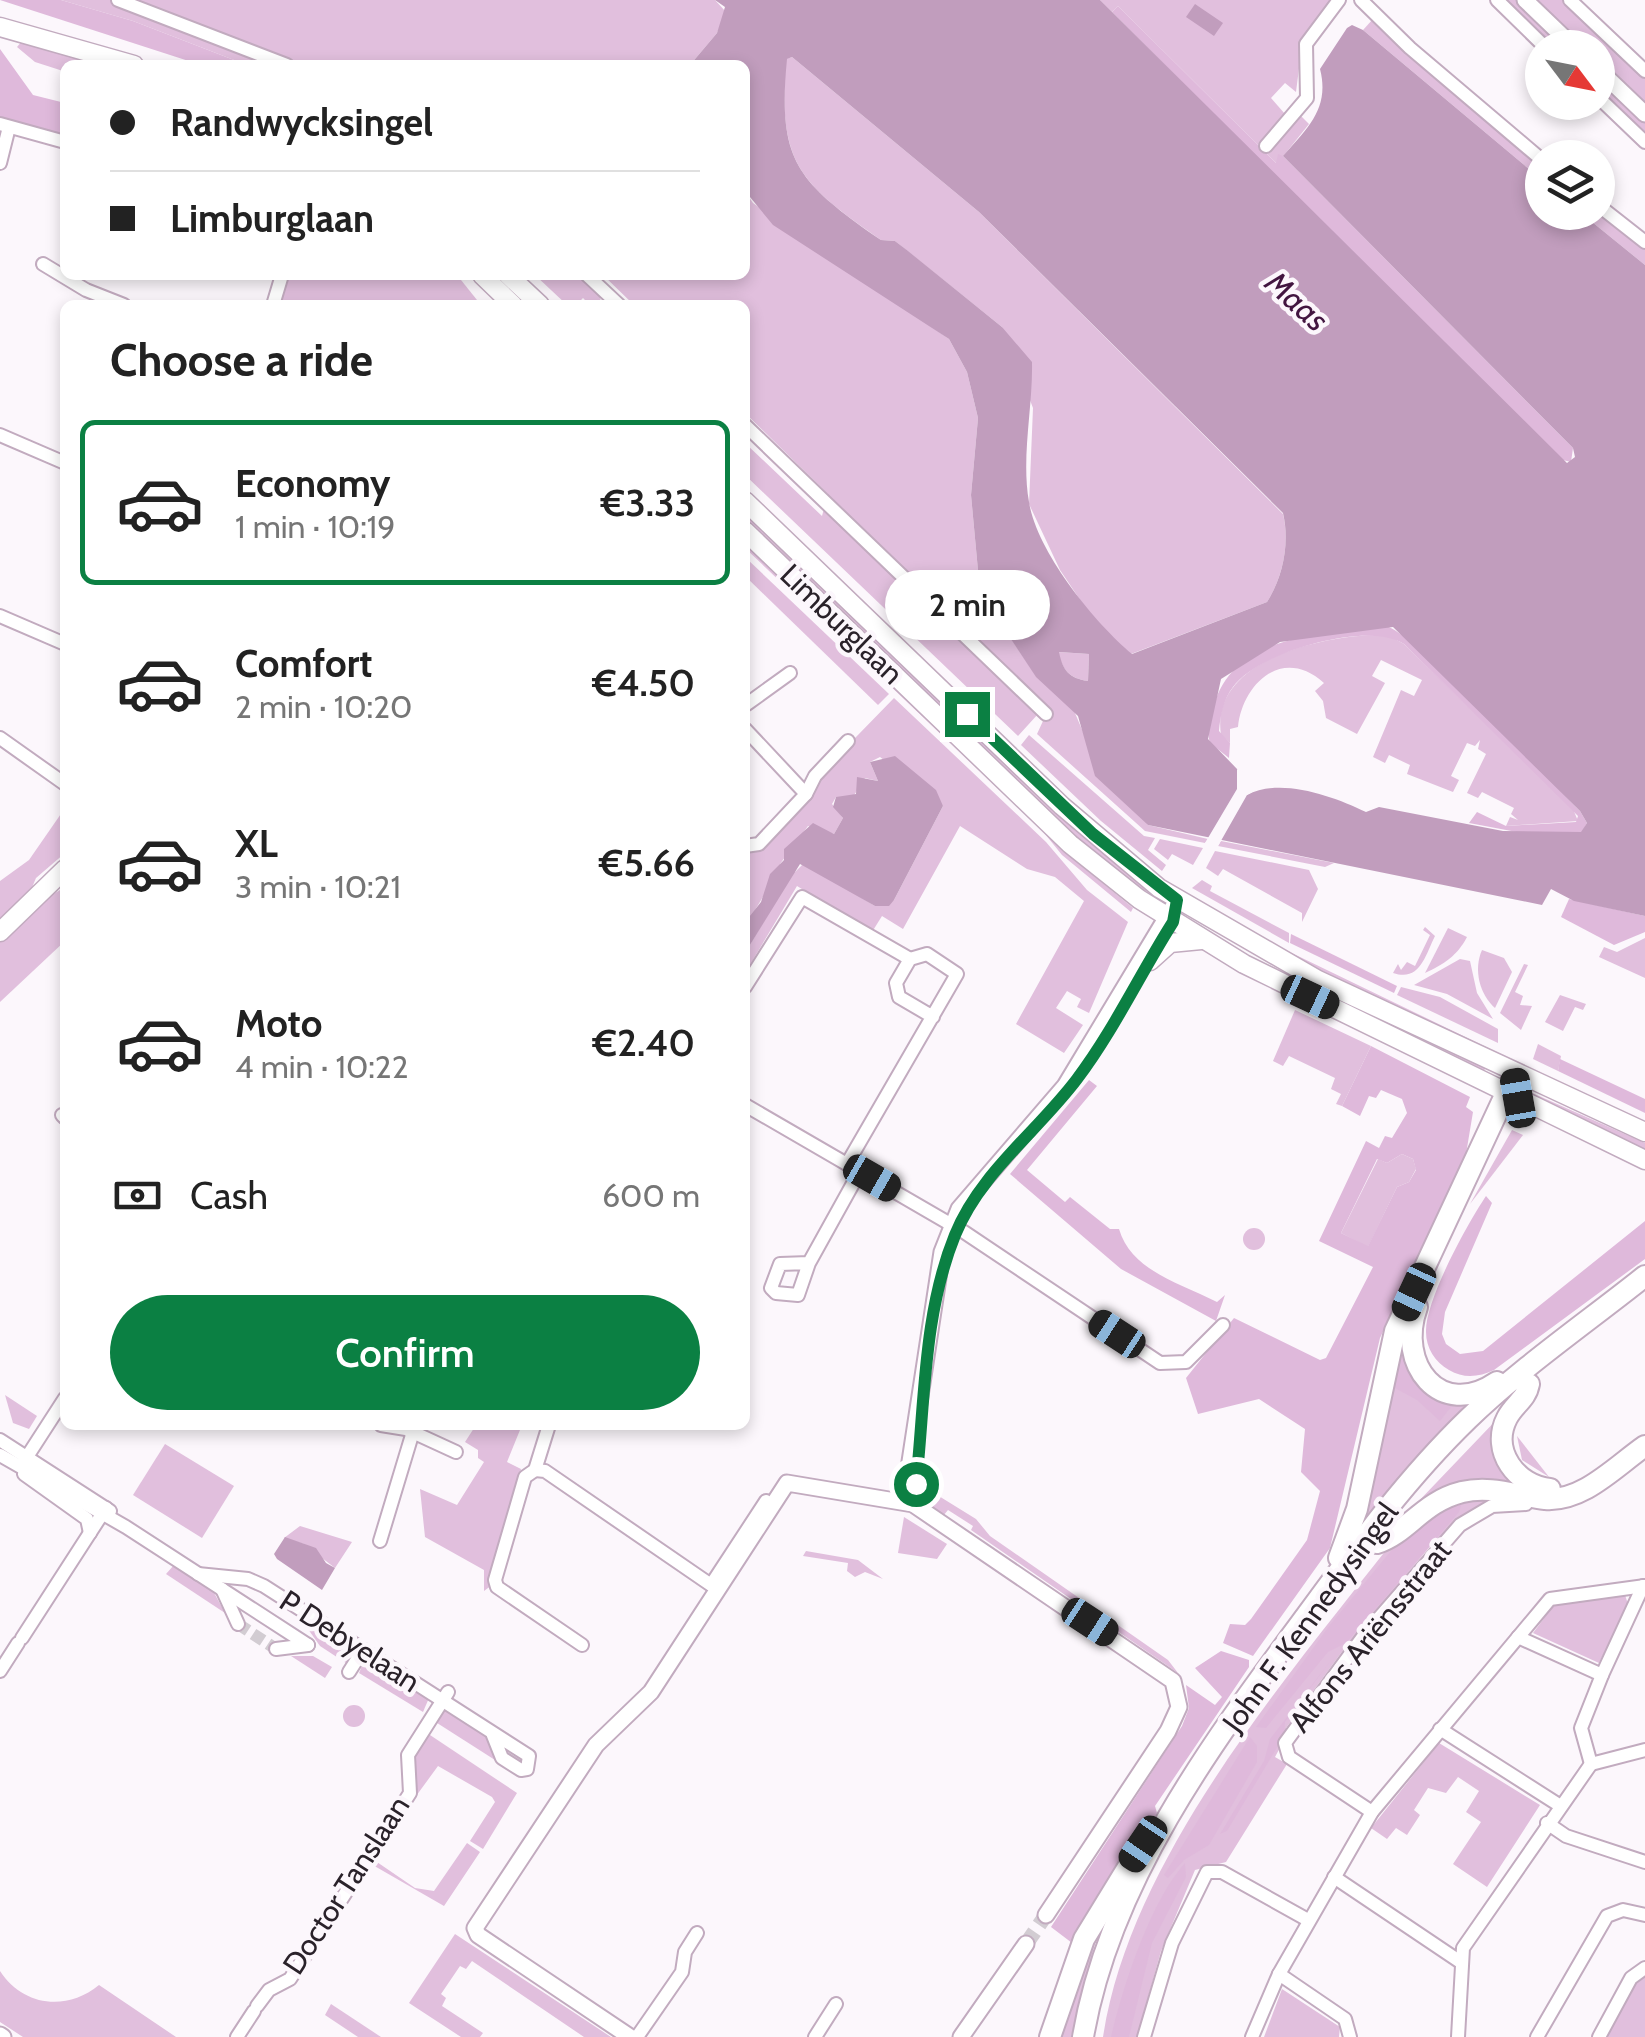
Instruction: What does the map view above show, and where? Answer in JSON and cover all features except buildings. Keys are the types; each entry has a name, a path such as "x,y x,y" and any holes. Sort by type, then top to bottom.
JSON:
{"main road":[{"path":"0,27 116,60"},
{"path":"487,280 508,300"},
{"path":"513,280 535,300"},
{"name":"Limburglaan","path":"750,506 1062,806 1177,900 1645,1160"},
{"name":"Limburglaan","path":"750,536 1070,844 1169,919 1201,940 1513,1088 1645,1132"},
{"path":"0,932 60,874"},
{"path":"1150,961 1170,943 1201,940"},
{"path":"1513,1088 1419,1302 1409,1337 1418,1368 1443,1391 1478,1393 1503,1379 1521,1382 1525,1397 1505,1421 1502,1441 1511,1467 1531,1485 1558,1489 1576,1485 1645,1434"},
{"path":"1332,1581 1357,1509 1395,1331 1513,1088"},
{"name":"John F. Kennedysingel","path":"1083,2037 1113,1928 1161,1832 1240,1709 1332,1581 1418,1472 1645,1276"},
{"name":"John F. Kennedysingel","path":"1096,2037 1121,1944 1164,1853 1278,1678 1378,1543 1460,1446 1521,1382 1645,1293"},
{"path":"1378,1543 1392,1538 1430,1504 1462,1492 1496,1490 1549,1499 1573,1496 1645,1446"},
{"path":"1050,2037 1071,1970 1100,1906 1144,1842 1161,1832"}],"street":[{"path":"118,0 274,60"},
{"path":"1266,146 1299,110 1308,89 1306,44 1339,0"},
{"path":"1361,0 1410,48 1525,146"},
{"path":"1497,0 1528,30"},
{"path":"1525,0 1556,30"},
{"path":"1570,0 1645,71"},
{"path":"1615,85 1645,114"},
{"path":"1615,113 1645,142"},
{"path":"0,163 5,126 60,141"},
{"path":"1615,218 1645,242"},
{"path":"43,264 60,273"},
{"path":"73,280 110,300"},
{"path":"592,280 613,300"},
{"path":"750,430 1046,714"},
{"path":"0,436 60,461"},
{"path":"0,616 60,642"},
{"path":"750,702 790,673"},
{"path":"750,734 806,794"},
{"path":"0,738 60,780"},
{"path":"750,845 758,844 806,794 816,776 848,742"},
{"path":"750,980 802,897 910,959"},
{"path":"909,1503 939,1286 954,1226 984,1184 1089,1062 1150,961 1177,900"},
{"path":"1052,1106 1169,919"},
{"path":"847,1164 958,974 927,954 910,959 896,984 899,997 933,1016"},
{"path":"750,1108 954,1226 1160,1363 1186,1362 1223,1325"},
{"path":"809,1263 860,1172"},
{"path":"60,1406 23,1463 33,1484 87,1520 90,1534"},
{"path":"407,1430 456,1452"},
{"path":"547,1430 534,1470 524,1478 497,1587 582,1646"},
{"path":"380,1541 412,1435"},
{"name":"P Debyelaan","path":"0,1440 23,1463"},
{"name":"P Debyelaan","path":"0,1455 23,1463 104,1512 308,1645 276,1649"},
{"name":"Alfons Ariënsstraat","path":"1372,1812 1285,1753 1287,1739 1349,1655 1456,1529 1487,1508 1518,1503 1554,1508 1580,1502 1645,1456"},
{"path":"534,1470 545,1472 710,1585 782,1485"},
{"path":"782,1485 909,1503 1160,1668 1173,1681 1179,1698 1168,1731 1046,1915"},
{"path":"697,1932 685,1952 682,1972 634,2037 480,1937 475,1928 599,1742 649,1695 782,1485"},
{"path":"0,1672 104,1512"},
{"name":"P Debyelaan","path":"198,1574 257,1582 445,1697 492,1734"},
{"path":"1252,2037 1279,1974 1372,1812 1550,1599 1644,1586"},
{"path":"1591,1764 1581,1728 1644,1586"},
{"name":"P Debyelaan","path":"222,1589 238,1624"},
{"path":"1518,1637 1602,1676"},
{"path":"349,1672 363,1650"},
{"name":"Doctor Tanslaan","path":"237,2037 268,1990 290,1979 410,1792 408,1754 445,1697"},
{"path":"1440,1729 1560,1805"},
{"path":"1458,2037 1459,1962 1466,1942 1591,1764 1645,1750"},
{"path":"1547,1823 1566,1836 1645,1862"},
{"path":"1144,2037 1172,1944 1200,1880 1211,1870 1308,1920"},
{"path":"1334,1876 1459,1962"},
{"path":"1538,2037 1607,1916 1623,1910 1645,1916"},
{"path":"961,2037 1026,1944"},
{"path":"1599,2037 1632,1976 1645,1968"},
{"path":"1279,1974 1345,2018 1350,2037"},
{"path":"815,2037 836,2004"}],"shaded area":[{"path":"0,0 61,0 133,21 234,60 186,60"},
{"path":"61,0 715,0 726,12 717,33 694,60 234,60 133,21"},
{"path":"1100,0 1334,0 1302,45 1296,92 1285,83 1271,98 1285,114 1293,108 1309,124 1277,164 1118,6 1112,12"},
{"path":"1500,0 1516,0 1548,30 1532,30"},
{"path":"1534,0 1564,0 1596,30 1565,30"},
{"path":"1118,6 1276,163 1278,154 1283,156 1573,448 1571,462 1559,459 1112,12"},
{"path":"1373,19 1525,151 1525,166 1363,30"},
{"path":"23,40 96,60 60,60 60,70 35,62 17,47"},
{"path":"1615,47 1645,75 1645,106 1615,77"},
{"path":"0,49 33,95 60,102 60,137 0,119"},
{"path":"792,57 979,212 1283,514 1284,560 1267,602 1131,654 1097,625 1060,570 1029,504 1033,408 1002,327 895,241 881,240 812,185 799,167 786,123 786,59"},
{"path":"1615,94 1645,123 1645,138 1615,109"},
{"path":"750,198 949,339 967,372 978,418 971,495 980,592 1036,676 1072,706 1086,739 1148,825 1208,839 1205,843 1145,831 1037,734 1043,721 1038,714 1018,736 750,480 750,448 822,516 828,494 750,418 750,300 629,300 608,280 750,280"},
{"path":"1615,226 1645,250 1645,265 1602,230 1615,230"},
{"path":"287,280 461,280 477,300 281,300"},
{"path":"540,280 586,280 598,290 601,300 583,298 562,300"},
{"path":"750,511 1149,886 1143,896 1088,852 750,529"},
{"path":"750,544 1066,853 1133,908 1131,912 1062,855 1041,829 750,553"},
{"path":"750,562 889,694 878,705 750,581"},
{"path":"1386,626 1401,634 1451,679 1580,811 1587,823 1582,832 1528,834 1469,823 1477,812 1506,826 1576,822 1578,816 1404,644 1387,638 1366,636 1314,643 1265,662 1233,687 1225,702 1219,731 1230,743 1229,758 1210,743 1208,729 1214,705 1225,682 1240,664 1284,642"},
{"path":"1388,635 1404,644 1573,809 1578,821 1506,826 1510,817 1518,820 1511,814 1514,808 1482,792 1478,798 1467,793 1486,754 1478,749 1480,740 1475,746 1467,743 1451,776 1459,780 1453,792 1407,774 1410,765 1389,755 1385,763 1373,757 1401,690 1414,696 1422,680 1381,660 1372,676 1385,683 1357,734 1326,718 1323,701 1315,691 1324,683 1293,668 1279,669 1256,685 1241,711 1238,727 1230,729 1230,743 1221,735 1222,708 1234,686 1254,669 1307,645"},
{"path":"1058,652 1089,654 1088,681 1068,672"},
{"path":"894,698 1046,842 1087,890 1128,922 1089,1013 1077,1007 1081,999 1067,991 1056,1008 1083,1025 1064,1053 1016,1024 1084,901 1055,877 1027,869 960,826 903,929 882,916 872,932 797,886 750,965 750,945 789,879 764,895 750,919 750,846","holes":["880,757 943,806 894,900 875,906 804,863 795,872 780,864 808,826 834,834 843,818 832,804 836,797 853,797 865,778 878,781 870,762"]},
{"path":"1029,735 1144,836 1155,838 1148,850 1166,865 1162,871 1101,821 1021,745"},
{"path":"60,815 60,857 36,878 28,897 0,924 0,881 29,860"},
{"path":"1160,839 1203,848 1193,865 1172,854 1168,860 1154,849"},
{"path":"1221,841 1334,863 1325,867 1218,846"},
{"path":"1215,851 1309,870 1318,889 1302,922 1302,913 1223,869 1218,876 1206,868"},
{"path":"1202,880 1212,886 1210,891 1289,933 1289,943 1192,888"},
{"path":"60,890 60,946 0,1002 0,940 37,904"},
{"path":"1569,899 1645,916 1645,932 1614,945 1561,917"},
{"path":"1425,927 1435,936 1416,971 1393,973 1398,964 1401,970 1407,962 1415,966 1430,935 1423,930"},
{"path":"1448,928 1467,937 1449,959 1425,973"},
{"path":"1291,934 1397,986 1394,993 1290,943"},
{"path":"1645,938 1645,978 1599,957 1604,947 1617,952"},
{"path":"1267,941 1513,1060 1507,1063 1410,1013 1391,1009 1264,948"},
{"path":"1482,950 1504,958 1512,972 1495,1008 1480,982"},
{"path":"1239,952 1486,1066 1483,1074 1284,978"},
{"path":"1460,959 1470,961 1477,993 1493,1019 1447,994 1414,985"},
{"path":"1524,964 1528,965 1515,992 1523,996 1520,1005 1532,1006 1521,1030 1500,1013"},
{"path":"1401,987 1440,997 1498,1029 1498,1043 1397,995"},
{"path":"1560,995 1586,1004 1583,1010 1575,1007 1563,1031 1545,1022"},
{"path":"1295,1010 1371,1046 1342,1106 1336,1104 1341,1094 1331,1089 1335,1078 1289,1056 1283,1066 1273,1061"},
{"path":"1538,1044 1561,1056 1558,1071 1533,1059"},
{"path":"1371,1046 1470,1097 1466,1107 1473,1112 1466,1154 1380,1338 1330,1548 1253,1656 1223,1643 1230,1624 1245,1625 1251,1619 1307,1540 1320,1491 1301,1472 1305,1429 1259,1399 1198,1414 1186,1378 1234,1318 1320,1360 1326,1358 1373,1267 1319,1241 1366,1141 1379,1148 1385,1136 1392,1138 1407,1113 1402,1099 1381,1090 1376,1098 1369,1096 1360,1116 1342,1106","holes":["1402,1154 1413,1159 1416,1170 1409,1182 1397,1187 1368,1246 1341,1233 1377,1159 1387,1163"]},
{"path":"1560,1059 1645,1099 1645,1113 1558,1071"},
{"path":"1089,1080 1097,1086 1027,1170 1065,1202 1070,1197 1110,1229 1119,1229 1125,1243 1145,1265 1217,1302 1225,1295 1216,1321 1121,1269 1010,1174"},
{"path":"1530,1092 1645,1143 1645,1149 1529,1096"},
{"path":"1512,1130 1523,1135 1470,1204"},
{"path":"1402,1154 1413,1159 1416,1169 1409,1182 1397,1187 1368,1247 1341,1233 1378,1159 1387,1163"},
{"path":"1486,1196 1492,1203 1445,1312 1442,1334 1446,1344 1460,1354 1483,1351 1645,1221 1645,1259 1494,1370 1466,1376 1440,1363 1432,1354 1426,1332 1432,1301 1449,1262"},
{"path":"1250,1228 1258,1228 1265,1239 1258,1250 1250,1250 1243,1243 1243,1235"},
{"path":"1407,1316 1416,1374 1482,1398 1355,1541"},
{"path":"1401,1346 1415,1377 1454,1403 1440,1421 1417,1400 1391,1386"},
{"path":"5,1395 37,1416 29,1429 13,1423"},
{"path":"1502,1414 1519,1483 1512,1500 1437,1545 1433,1543 1344,1649 1286,1728 1289,1731 1275,1757 1287,1764 1226,1862 1195,1870 1161,1951 1137,2037 1103,2037 1120,1966 1148,1896 1185,1826 1228,1758 1417,1510 1415,1505"},
{"path":"473,1430 520,1430 507,1462 521,1469 492,1585 484,1591 484,1570 425,1537 420,1489 457,1505 484,1462 478,1458 478,1450 465,1442"},
{"path":"1517,1436 1549,1477 1522,1460"},
{"path":"165,1444 234,1486 202,1538 133,1495"},
{"path":"921,1485 976,1519 990,1536 1168,1660 1178,1673 971,1530 973,1526 948,1510 943,1516 934,1510 924,1500"},
{"path":"1463,1500 1459,1512 1346,1643 1328,1652 1266,1728 1256,1727 1329,1626 1409,1529 1428,1514"},
{"path":"904,1517 947,1544 937,1559 898,1553"},
{"path":"300,1526 352,1542 335,1568 304,1544 284,1538"},
{"path":"806,1551 858,1560 883,1579 865,1572 855,1577 847,1571 848,1563 803,1556"},
{"path":"174,1565 212,1589 225,1613 166,1574"},
{"path":"1625,1595 1628,1604 1599,1663 1533,1633 1557,1601"},
{"path":"313,1622 356,1652 349,1665 320,1646 308,1629"},
{"path":"1221,1651 1249,1660 1249,1667 1155,1806 1157,1813 1076,1946 1051,1927 1182,1726 1189,1708 1186,1685 1215,1705 1222,1697 1195,1668"},
{"path":"291,1656 313,1656 332,1667 325,1678"},
{"path":"1332,1659 1285,1722 1284,1736 1227,1831 1220,1834 1264,1761 1270,1739"},
{"path":"370,1660 429,1698 423,1712 359,1673 364,1661"},
{"path":"354,1705 362,1708 362,1724 354,1727 346,1724 343,1716 346,1708"},
{"path":"442,1708 487,1737 495,1760 434,1721"},
{"path":"427,1733 517,1793 483,1849 470,1841 495,1802 492,1797 438,1766 411,1803 414,1754"},
{"path":"1250,1737 1257,1746 1257,1762 1209,1845 1184,1860 1168,1878 1164,1875"},
{"path":"1439,1743 1540,1805 1487,1887 1453,1864 1481,1822 1466,1812 1479,1791 1458,1777 1446,1793 1428,1788 1414,1810 1420,1815 1407,1835 1396,1828 1387,1839 1371,1828"},
{"path":"467,1843 480,1852 444,1906 371,1864 374,1860 415,1888 434,1891"},
{"path":"1185,1863 1186,1877 1152,1943 1129,2037 1111,2037 1149,1922"},
{"path":"455,1934 611,2037 584,2037 472,1961 466,1969 460,1966 441,1994 446,1998 442,2006 483,2033 480,2037 461,2037 409,2003"},
{"path":"1097,1936 1071,2037 1054,2037 1069,1984"},
{"path":"0,1971 21,1992 46,2001 73,1999 99,1985 176,2037 23,2037 0,2022"},
{"path":"1645,1972 1645,2037 1602,2037 1634,1980"},
{"path":"1282,1989 1340,2027 1339,2037 1264,2037"},
{"path":"331,2004 381,2037 358,2037 325,2015"}],"water":[{"name":"Maas","path":"715,0 1100,0 1567,463 1575,457 1573,448 1283,156 1315,117 1322,95 1320,69 1347,28 1352,25 1363,30 1525,166 1525,230 1602,230 1645,265 1645,916 1574,901 1551,889 1542,905 1148,825 1095,776 1078,716 1036,677 980,592 971,495 978,418 967,372 949,339 773,225 750,197 750,60 694,60 717,33 725,7","holes":["792,57 979,212 1283,513 1284,559 1267,602 1132,654 1069,585 1034,522 1026,468 1032,362 1002,327 895,241 881,240 812,184 790,146 786,123 787,59","1393,627 1580,811 1587,823 1581,832 1503,831 1379,807 1366,812 1323,795 1290,788 1247,795 1237,789 1238,770 1208,739 1221,679 1280,642","1059,652 1089,654 1088,681 1072,676"]},
{"path":"1195,4 1223,23 1214,36 1186,17"},
{"path":"895,756 936,790 943,806 894,900 889,906 875,906 800,864 750,945 750,916 761,902 770,874 784,860 784,849 813,823 834,834 843,818 833,807 836,797 856,794 857,777 878,781 870,762"},
{"path":"285,1537 316,1548 326,1563 335,1568 322,1590 277,1559 274,1554"}],"pier":[{"path":"1237,769 1243,772 1242,786 1247,789 1260,782 1265,785 1247,795 1218,846 1205,843 1237,789"}],"tunnel":[{"path":"238,1624 276,1649"},
{"path":"1026,1944 1046,1915"}],"route":[{"path":"916,1484 920,1409 939,1286 958,1228 984,1184 1089,1062 1173,922 1177,900 1093,834 967,714"}]}
